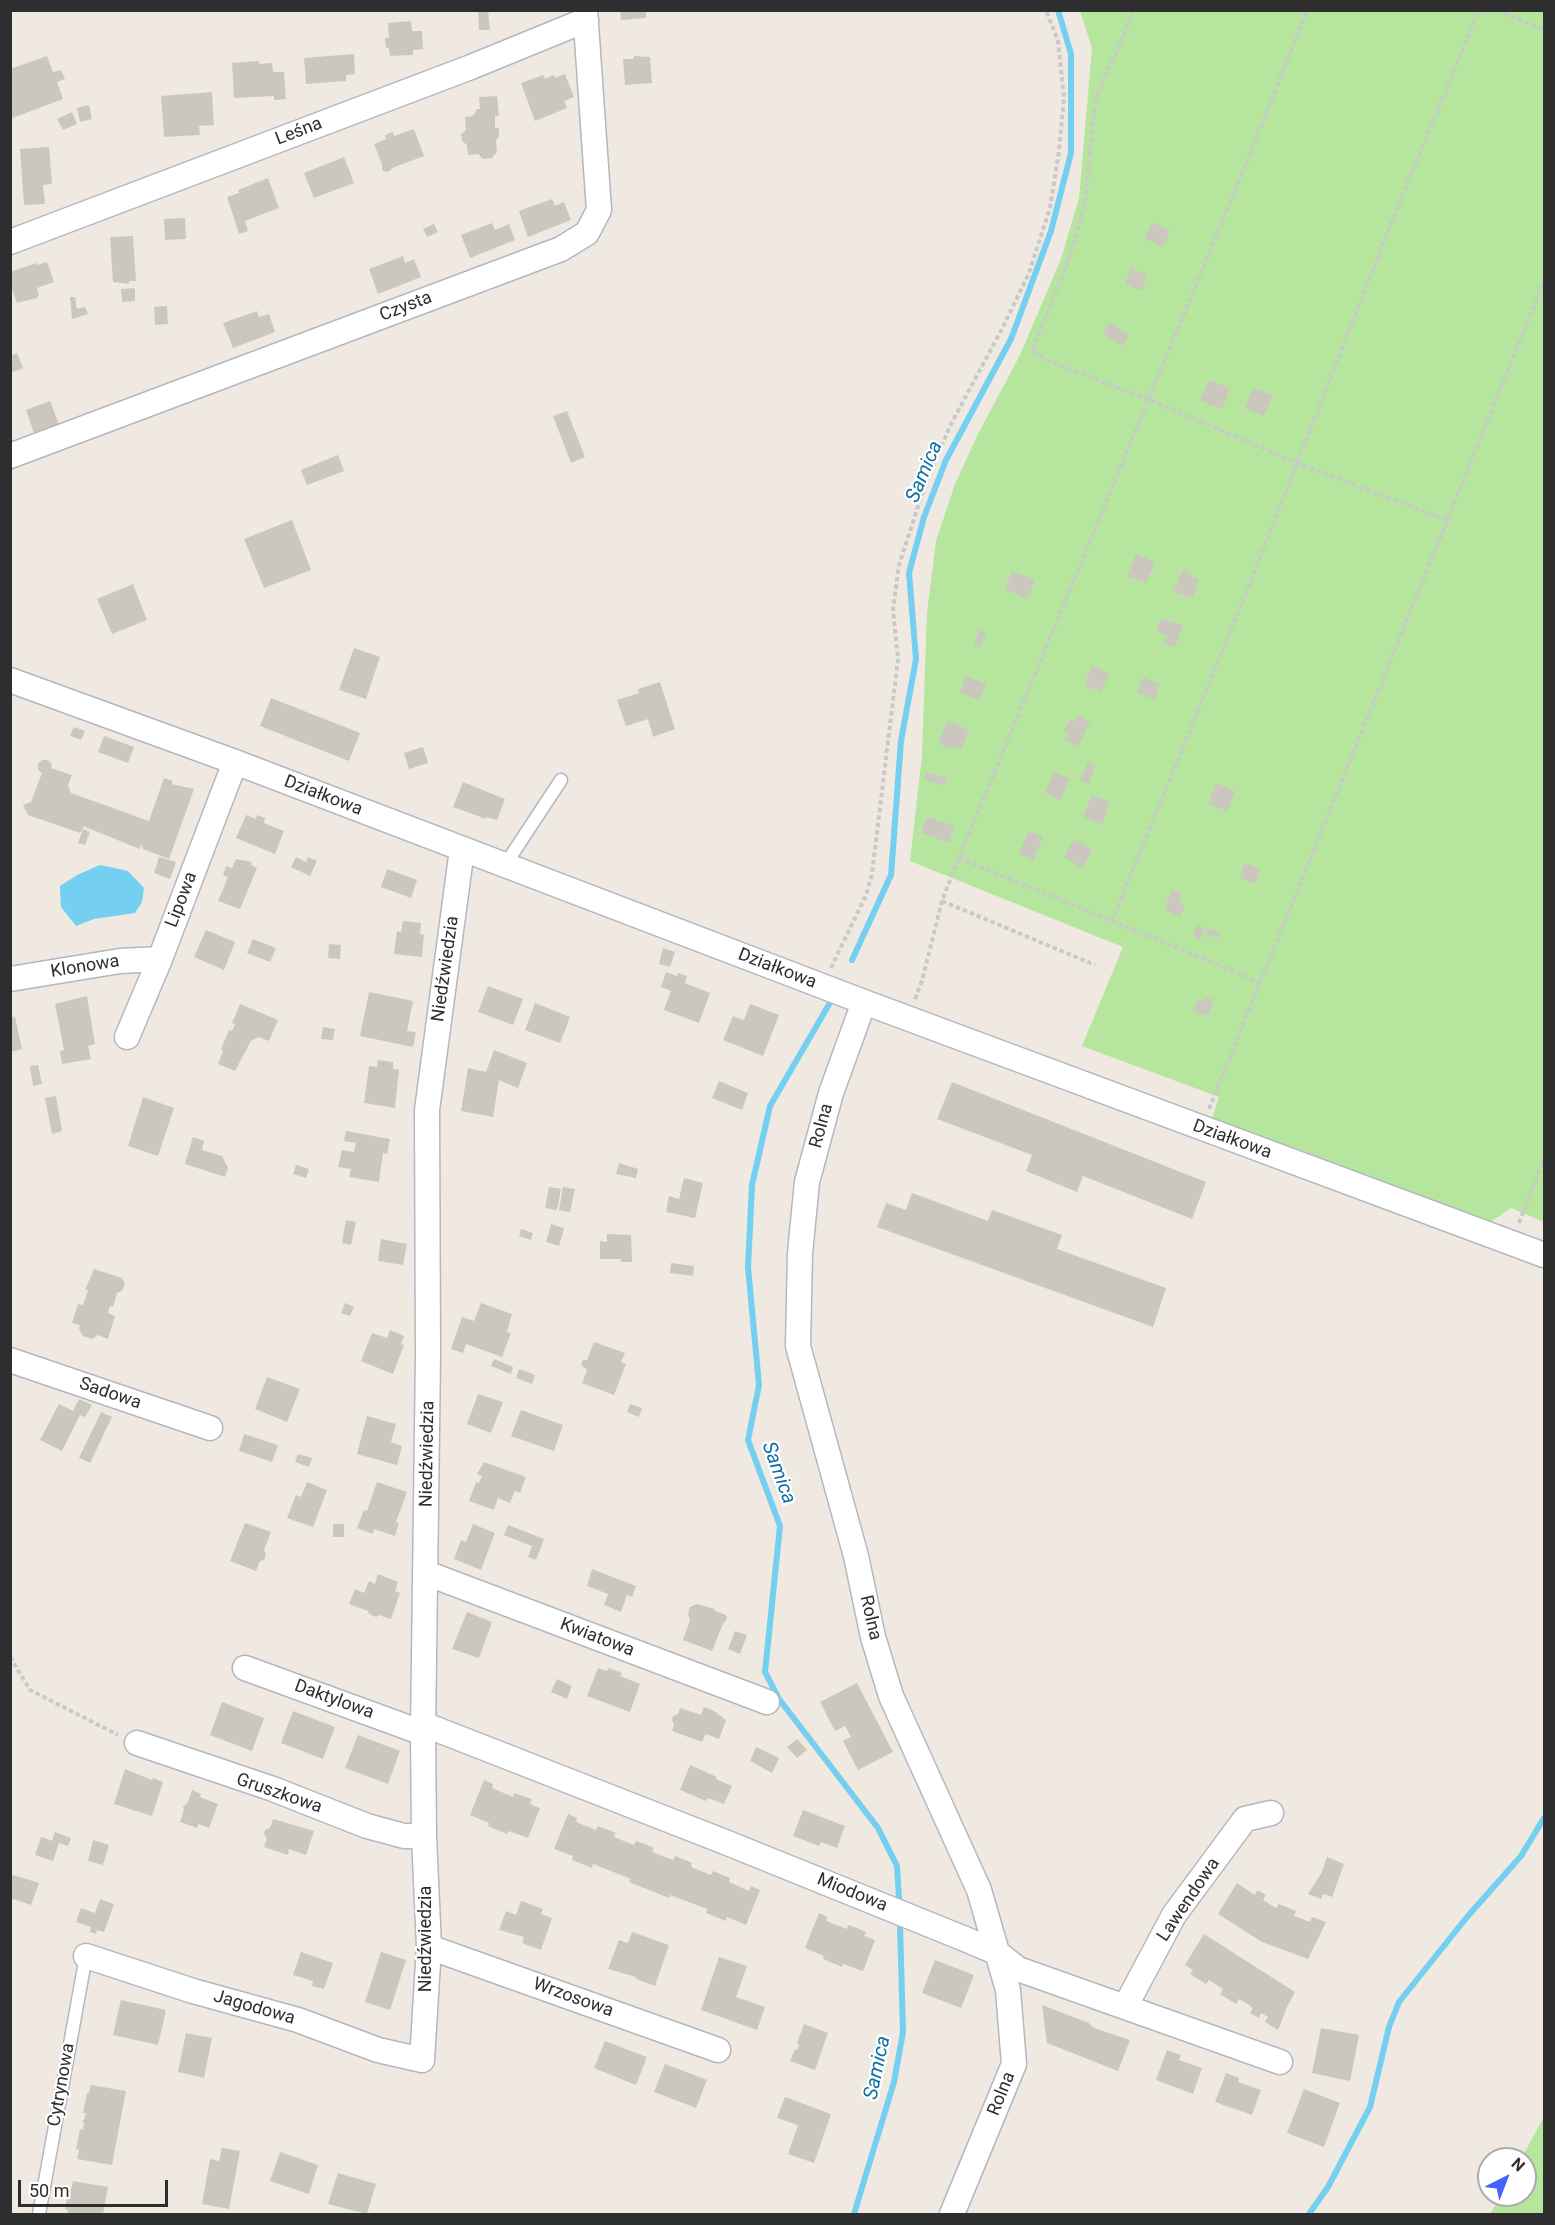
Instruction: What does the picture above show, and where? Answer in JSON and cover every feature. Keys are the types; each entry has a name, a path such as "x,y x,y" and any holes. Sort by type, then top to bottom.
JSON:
{"street":[{"name":"Leśna","path":"10,242 471,67 586,15"},
{"name":"Czysta","path":"10,456 561,249 588,232 599,210 586,15"},
{"name":"Działkowa","path":"10,680 235,762 864,1002 1545,1255"},
{"name":"Lipowa","path":"127,1037 160,959 235,762"},
{"name":"Niedźwiedzia","path":"423,2060 429,1947 424,1836 423,1728 429,1354 428,1110 462,849"},
{"name":"Klonowa","path":"10,979 120,961 160,959"},
{"name":"Rolna","path":"864,1002 831,1093 807,1182 800,1253 798,1346 856,1556 873,1637 891,1696 979,1890 1008,1990 1014,2064 952,2214"},
{"name":"Sadowa","path":"10,1360 210,1428"},
{"name":"Kwiatowa","path":"426,1573 767,1702"},
{"name":"Daktylowa","path":"245,1668 423,1728"},
{"name":"Miodowa","path":"423,1728 725,1842 998,1953 1018,1969 1280,2062"},
{"name":"Gruszkowa","path":"137,1743 273,1789 368,1826 404,1836 424,1836"},
{"name":"Lawendowa","path":"1125,2007 1174,1915 1245,1820 1271,1813"},
{"name":"Wrzosowa","path":"429,1947 718,2050"},
{"name":"Jagodowa","path":"86,1956 193,1991 298,2020 378,2050 423,2060"}],"lane":[{"path":"505,865 561,780"},
{"name":"Cytrynowa","path":"39,2214 86,1956"}],"path":[{"path":"823,986 866,895 872,874 898,659 893,610 899,565 925,485 950,426 1004,326 1029,273 1050,208 1064,98 1058,41 1046,10"},
{"path":"1133,10 1095,104 1085,203 1068,262 1032,351 1049,361 1150,400 1297,463 1447,520"},
{"path":"907,1018 922,981 942,901 1150,400 1307,10"},
{"path":"1112,921 1396,211 1479,10"},
{"path":"1497,10 1545,30"},
{"path":"1215,1094 1545,281"},
{"path":"960,858 1248,977 1259,985"},
{"path":"942,901 1095,965"},
{"path":"1512,1243 1545,1159"},
{"path":"10,1657 30,1690 137,1743"}],"green space":[{"path":"1080,11 1544,11 1544,1222 1511,1208 1486,1225 1211,1122 1219,1097 1082,1046 1123,947 910,861 922,756 927,613 936,541 955,484 978,434 1020,355 1061,259 1079,198 1092,48"},
{"path":"1544,2117 1544,2214 1490,2214 1494,2207 1537,2207 1537,2147 1528,2147"}],"water":[{"path":"100,865 128,871 144,888 142,902 135,913 94,919 76,926 61,907 60,886 77,875"}],"building":[{"path":"478,10 488,10 490,30 479,30"},
{"path":"620,10 646,10 646,18 621,20"},
{"path":"411,21 412,31 422,31 423,49 413,50 413,55 390,56 385,38 389,38 388,23"},
{"path":"354,54 355,74 346,75 346,81 306,84 304,58"},
{"path":"47,56 53,72 61,70 65,79 57,82 63,99 10,119 10,69"},
{"path":"634,56 650,57 652,83 625,85 623,59 633,59"},
{"path":"259,61 259,64 272,63 273,72 284,72 286,99 274,100 274,96 234,98 232,63"},
{"path":"565,74 574,97 564,101 567,108 535,121 521,83 543,75 545,79"},
{"path":"212,92 214,125 199,126 200,135 164,137 161,96"},
{"path":"497,96 499,116 495,116 495,128 499,128 499,137 496,140 497,152 492,158 483,159 478,154 468,155 467,145 462,141 461,134 466,130 465,117 473,116 477,109 480,109 479,97"},
{"path":"89,105 92,119 80,122 77,108"},
{"path":"72,112 77,124 63,130 57,119"},
{"path":"414,129 424,156 392,168 390,171 382,170 374,144 386,139 385,135 393,132 394,136"},
{"path":"49,147 52,184 43,185 45,204 24,205 20,149"},
{"path":"344,157 354,183 314,198 304,173"},
{"path":"268,178 279,208 245,221 248,231 239,234 227,197"},
{"path":"552,199 555,206 564,202 571,220 528,237 519,211"},
{"path":"185,218 186,239 165,240 164,219"},
{"path":"1152,222 1170,230 1163,247 1145,239"},
{"path":"492,223 495,230 509,224 515,240 470,258 461,235"},
{"path":"434,224 438,232 427,237 423,229"},
{"path":"133,236 136,281 129,281 129,284 113,282 110,237"},
{"path":"403,256 405,263 414,259 421,277 378,294 369,269"},
{"path":"47,262 54,282 37,288 39,294 37,298 17,303 10,284 10,272 36,263 37,265"},
{"path":"1131,268 1148,275 1141,291 1125,284"},
{"path":"135,288 135,301 122,302 121,289"},
{"path":"70,297 75,297 77,309 85,307 88,314 72,319"},
{"path":"167,306 168,324 155,325 154,307"},
{"path":"257,311 259,317 269,314 275,332 233,348 223,323"},
{"path":"1109,322 1129,334 1123,346 1103,334"},
{"path":"17,353 23,368 10,373 10,356"},
{"path":"1209,380 1230,388 1222,409 1200,401"},
{"path":"1253,388 1273,395 1264,416 1245,408"},
{"path":"50,401 59,424 34,433 26,410"},
{"path":"567,411 585,457 571,463 553,416"},
{"path":"338,455 344,471 307,485 301,470"},
{"path":"292,520 311,570 264,588 244,539"},
{"path":"1136,554 1155,562 1146,583 1127,576"},
{"path":"1183,569 1188,572 1187,574 1199,579 1192,598 1174,592"},
{"path":"1012,571 1035,580 1027,599 1005,589"},
{"path":"133,584 147,620 112,634 97,599"},
{"path":"1161,618 1183,626 1175,647 1164,643 1167,636 1156,631"},
{"path":"979,629 986,632 981,647 974,645"},
{"path":"354,648 380,657 366,699 339,690"},
{"path":"1092,666 1109,673 1101,692 1084,685"},
{"path":"966,676 986,684 980,700 960,693"},
{"path":"1143,677 1160,684 1154,699 1137,692"},
{"path":"660,682 675,729 653,737 648,719 626,726 617,700 639,693 638,689"},
{"path":"271,698 360,733 349,761 260,726"},
{"path":"1078,715 1090,721 1078,747 1065,740 1069,733 1064,731 1070,719 1075,721"},
{"path":"947,721 969,730 961,749 952,746 951,749 938,743"},
{"path":"74,727 85,731 81,740 70,736"},
{"path":"104,736 134,747 128,763 98,752"},
{"path":"423,747 428,763 409,769 404,753"},
{"path":"42,760 48,760 52,764 51,768 72,775 68,786 71,793 149,821 164,778 173,781 172,784 194,789 169,859 143,849 141,844 140,849 85,827 85,825 80,833 28,815 23,805 31,802 42,773 38,770 38,764"},
{"path":"1088,762 1095,765 1089,784 1080,780"},
{"path":"926,772 947,778 945,786 924,779"},
{"path":"1054,772 1070,779 1061,800 1045,793"},
{"path":"463,782 505,799 497,820 486,817 486,819 453,807"},
{"path":"1216,783 1235,791 1227,811 1208,804"},
{"path":"1092,795 1110,802 1102,825 1083,817"},
{"path":"246,815 256,819 257,815 265,818 264,823 284,831 275,854 236,838"},
{"path":"927,817 954,826 949,843 921,833"},
{"path":"83,829 90,832 85,845 78,843"},
{"path":"1029,831 1043,837 1033,861 1019,854"},
{"path":"1074,839 1092,850 1082,868 1064,857"},
{"path":"159,857 176,862 170,879 154,873"},
{"path":"296,857 306,862 308,857 317,861 310,876 291,867"},
{"path":"236,859 252,862 251,865 257,868 240,909 218,901 228,877 223,875 226,866 232,868"},
{"path":"1245,863 1261,869 1255,884 1239,877"},
{"path":"387,869 417,880 411,898 381,887"},
{"path":"1172,890 1183,894 1179,902 1185,905 1180,917 1164,909"},
{"path":"403,921 421,923 420,934 424,935 422,957 394,954 397,931 401,932"},
{"path":"1197,925 1205,928 1200,940 1193,937"},
{"path":"1207,928 1220,932 1219,938 1205,935"},
{"path":"206,930 235,942 224,970 194,957"},
{"path":"253,939 276,948 270,962 247,953"},
{"path":"329,944 341,945 340,959 328,958"},
{"path":"663,948 675,952 670,967 659,964"},
{"path":"666,972 677,976 678,973 687,976 685,983 710,993 699,1023 664,1010 671,991 661,987"},
{"path":"488,986 523,999 513,1025 478,1012"},
{"path":"369,992 413,1001 407,1031 416,1032 413,1047 360,1036"},
{"path":"87,996 95,1044 88,1046 91,1059 62,1064 60,1051 64,1050 55,1004"},
{"path":"1206,997 1214,1000 1208,1016 1193,1011 1198,999 1205,1001"},
{"path":"535,1003 570,1017 560,1043 525,1030"},
{"path":"240,1004 278,1020 269,1041 259,1037 251,1041 235,1071 218,1064 223,1051 221,1049 229,1030 232,1031 235,1024 232,1023"},
{"path":"750,1004 779,1015 763,1056 723,1040 733,1016 744,1020"},
{"path":"15,1017 22,1049 10,1052 10,1018"},
{"path":"323,1027 335,1029 333,1040 321,1039"},
{"path":"494,1050 527,1063 518,1088 499,1080 493,1117 461,1111 468,1068 486,1072"},
{"path":"378,1060 393,1062 393,1069 399,1070 395,1108 364,1103 369,1066 377,1067"},
{"path":"38,1065 42,1084 33,1086 30,1066"},
{"path":"719,1081 748,1093 742,1110 712,1098"},
{"path":"952,1082 1206,1182 1192,1219 1083,1176 1077,1192 1026,1171 1032,1155 937,1119"},
{"path":"56,1096 62,1131 52,1134 45,1098"},
{"path":"143,1097 174,1108 158,1156 128,1146"},
{"path":"346,1131 390,1139 387,1154 383,1153 379,1182 349,1177 351,1169 338,1167 342,1150 354,1152 356,1143 344,1141"},
{"path":"193,1137 204,1141 202,1150 222,1156 228,1168 225,1177 185,1164"},
{"path":"619,1163 638,1169 636,1178 616,1174"},
{"path":"296,1165 309,1169 306,1178 293,1174"},
{"path":"684,1178 703,1183 695,1218 666,1212 669,1196 679,1199"},
{"path":"549,1187 561,1189 557,1210 545,1208"},
{"path":"563,1187 575,1189 570,1212 559,1210"},
{"path":"912,1193 988,1221 992,1210 1062,1235 1057,1249 1166,1288 1153,1327 877,1227 886,1203 906,1210"},
{"path":"346,1220 356,1222 351,1245 342,1243"},
{"path":"551,1224 564,1228 559,1246 546,1242"},
{"path":"521,1229 533,1233 531,1240 519,1236"},
{"path":"607,1234 631,1235 632,1262 621,1262 621,1259 600,1259 600,1241 607,1242"},
{"path":"381,1239 407,1244 403,1265 378,1261"},
{"path":"671,1263 694,1266 693,1276 670,1273"},
{"path":"94,1269 122,1278 125,1283 122,1291 117,1293 113,1307 110,1306 108,1313 115,1316 108,1339 98,1335 92,1339 83,1336 79,1329 80,1325 72,1323 78,1304 83,1305 88,1290 85,1290"},
{"path":"345,1303 354,1307 350,1316 341,1313"},
{"path":"481,1303 512,1314 507,1332 511,1333 502,1357 466,1344 463,1353 451,1349 462,1317 474,1321"},
{"path":"390,1330 404,1336 401,1344 404,1345 393,1374 361,1361 372,1333 387,1338"},
{"path":"594,1342 625,1353 621,1362 626,1364 614,1395 582,1383 587,1370 581,1365 583,1360 587,1360"},
{"path":"494,1359 513,1367 511,1374 491,1366"},
{"path":"519,1369 535,1375 532,1384 516,1378"},
{"path":"267,1377 300,1389 287,1422 255,1409"},
{"path":"478,1394 503,1402 491,1433 467,1424"},
{"path":"79,1399 92,1405 85,1417 80,1415 62,1451 40,1440 59,1404 73,1411"},
{"path":"630,1404 642,1408 639,1417 627,1412"},
{"path":"521,1410 563,1425 554,1451 511,1436"},
{"path":"101,1412 112,1417 90,1463 79,1458"},
{"path":"367,1416 396,1424 391,1442 402,1446 397,1465 357,1454"},
{"path":"244,1434 278,1445 272,1462 239,1451"},
{"path":"298,1454 312,1458 309,1467 295,1462"},
{"path":"484,1462 526,1477 520,1493 515,1491 510,1503 498,1498 494,1510 469,1501 476,1482 479,1483 482,1476 477,1474"},
{"path":"307,1482 327,1490 313,1527 287,1518 296,1495 301,1497"},
{"path":"377,1482 407,1492 396,1522 399,1523 395,1536 374,1529 373,1534 357,1528 364,1510 367,1511"},
{"path":"245,1523 271,1532 264,1550 266,1554 264,1560 260,1561 256,1571 230,1561"},
{"path":"333,1524 344,1524 344,1537 333,1537"},
{"path":"473,1524 495,1533 481,1570 454,1559 461,1540 466,1542"},
{"path":"508,1525 544,1539 536,1560 528,1557 532,1546 504,1535"},
{"path":"592,1569 636,1586 632,1597 627,1595 621,1612 604,1605 608,1594 587,1586"},
{"path":"378,1574 398,1582 395,1591 400,1593 391,1619 379,1615 376,1617 368,1611 349,1604 355,1589 364,1593 369,1581 375,1584"},
{"path":"697,1604 726,1615 727,1619 712,1651 683,1640 690,1620 688,1614 690,1607"},
{"path":"467,1612 492,1622 479,1658 452,1649"},
{"path":"735,1631 747,1635 740,1654 728,1649"},
{"path":"598,1668 607,1671 608,1668 622,1673 620,1676 640,1684 630,1712 587,1696"},
{"path":"557,1679 572,1686 567,1699 551,1692"},
{"path":"857,1683 893,1752 858,1770 843,1741 851,1737 845,1726 835,1731 820,1702"},
{"path":"222,1702 264,1718 252,1751 210,1735"},
{"path":"704,1707 726,1720 719,1739 706,1734 702,1742 672,1731 673,1716 678,1714 680,1708 701,1715"},
{"path":"293,1711 335,1727 323,1759 281,1743"},
{"path":"358,1735 400,1751 388,1784 345,1768"},
{"path":"797,1739 807,1750 797,1758 787,1747"},
{"path":"756,1747 779,1758 772,1773 750,1761"},
{"path":"690,1765 732,1786 724,1804 708,1798 706,1801 680,1790"},
{"path":"125,1769 163,1782 152,1816 114,1804"},
{"path":"484,1780 493,1784 492,1788 513,1797 514,1793 532,1799 530,1804 540,1808 528,1838 509,1831 507,1834 470,1815"},
{"path":"192,1790 201,1794 200,1797 218,1804 209,1828 199,1824 197,1828 180,1822 183,1807 188,1802"},
{"path":"803,1810 845,1826 837,1848 821,1842 819,1846 793,1836"},
{"path":"568,1814 577,1818 576,1822 596,1830 598,1826 616,1833 614,1837 634,1845 636,1841 645,1844 654,1848 652,1852 673,1860 675,1856 692,1863 691,1867 711,1875 713,1871 730,1878 729,1882 749,1891 751,1886 760,1890 746,1925 727,1917 726,1921 706,1913 707,1909 670,1895 669,1898 629,1882 631,1879 593,1864 592,1868 572,1860 573,1856 554,1849"},
{"path":"273,1819 314,1831 306,1855 289,1849 288,1855 264,1847 267,1838 264,1834 265,1830 270,1828"},
{"path":"55,1832 71,1838 68,1846 59,1843 53,1861 35,1855 41,1837 52,1841"},
{"path":"93,1840 109,1845 103,1865 88,1861"},
{"path":"1327,1857 1344,1864 1332,1897 1323,1894 1321,1899 1308,1894 1322,1872"},
{"path":"10,1874 39,1883 31,1905 10,1898"},
{"path":"1237,1883 1255,1895 1257,1890 1266,1895 1263,1900 1276,1908 1279,1904 1296,1911 1294,1916 1310,1922 1312,1917 1326,1922 1308,1959 1262,1942 1218,1914"},
{"path":"100,1899 114,1904 104,1932 97,1930 96,1934 90,1932 91,1927 76,1922 81,1908 95,1913"},
{"path":"521,1901 543,1909 541,1914 552,1918 541,1950 522,1943 524,1937 499,1930 506,1911 516,1915"},
{"path":"819,1913 828,1917 826,1921 847,1929 848,1925 857,1928 866,1932 864,1936 875,1940 863,1971 843,1964 842,1967 805,1948"},
{"path":"632,1932 669,1945 655,1986 636,1979 636,1977 608,1969 619,1940 628,1943"},
{"path":"1204,1934 1295,1992 1278,2030 1265,2022 1268,2017 1261,2013 1259,2018 1250,2013 1253,2008 1246,2003 1239,1999 1236,2004 1220,1994 1223,1989 1209,1980 1206,1984 1190,1974 1193,1970 1185,1965"},
{"path":"301,1952 333,1963 324,1989 312,1986 313,1981 293,1975"},
{"path":"381,1952 406,1960 390,2010 365,2002"},
{"path":"719,1957 747,1966 736,1997 765,2007 757,2030 701,2010"},
{"path":"935,1960 974,1975 961,2008 922,1993"},
{"path":"121,2000 166,2010 158,2045 113,2035"},
{"path":"1042,2005 1089,2023 1094,2028 1130,2040 1118,2071 1047,2043"},
{"path":"804,2024 828,2033 815,2070 790,2061 795,2049 797,2050 799,2044 797,2043"},
{"path":"1321,2028 1359,2035 1350,2081 1312,2073"},
{"path":"186,2033 212,2038 204,2078 178,2072"},
{"path":"605,2041 647,2057 636,2085 594,2068"},
{"path":"1167,2050 1181,2055 1179,2060 1202,2068 1193,2094 1156,2080"},
{"path":"665,2064 707,2080 696,2108 654,2092"},
{"path":"1226,2073 1239,2078 1238,2082 1261,2090 1252,2115 1215,2102"},
{"path":"91,2085 126,2091 112,2165 77,2159 79,2150 76,2149 80,2129 83,2130 82,2121 86,2113 83,2113"},
{"path":"1304,2089 1340,2103 1324,2147 1287,2133"},
{"path":"785,2097 831,2114 814,2163 788,2154 798,2125 777,2118"},
{"path":"222,2148 240,2151 229,2209 202,2204 210,2159 219,2161"},
{"path":"280,2152 318,2165 309,2194 270,2181"},
{"path":"338,2173 376,2184 367,2214 328,2204"},
{"path":"73,2181 108,2187 103,2214 67,2214 68,2210 65,2209"}],"waterway":[{"name":"Samica","path":"852,960 891,875 901,741 916,659 909,573 924,517 946,460 1011,339 1051,231 1071,153 1071,54 1058,10"},
{"name":"Samica","path":"831,1001 770,1106 752,1185 748,1267 759,1385 748,1440 780,1526 765,1672 779,1699 878,1828 897,1866 899,1898"},
{"path":"1309,2214 1328,2187 1370,2107 1389,2027 1399,2002 1467,1917 1521,1856 1544,1818"},
{"name":"Samica","path":"854,2214 894,2082 903,2032 900,1925"}]}
